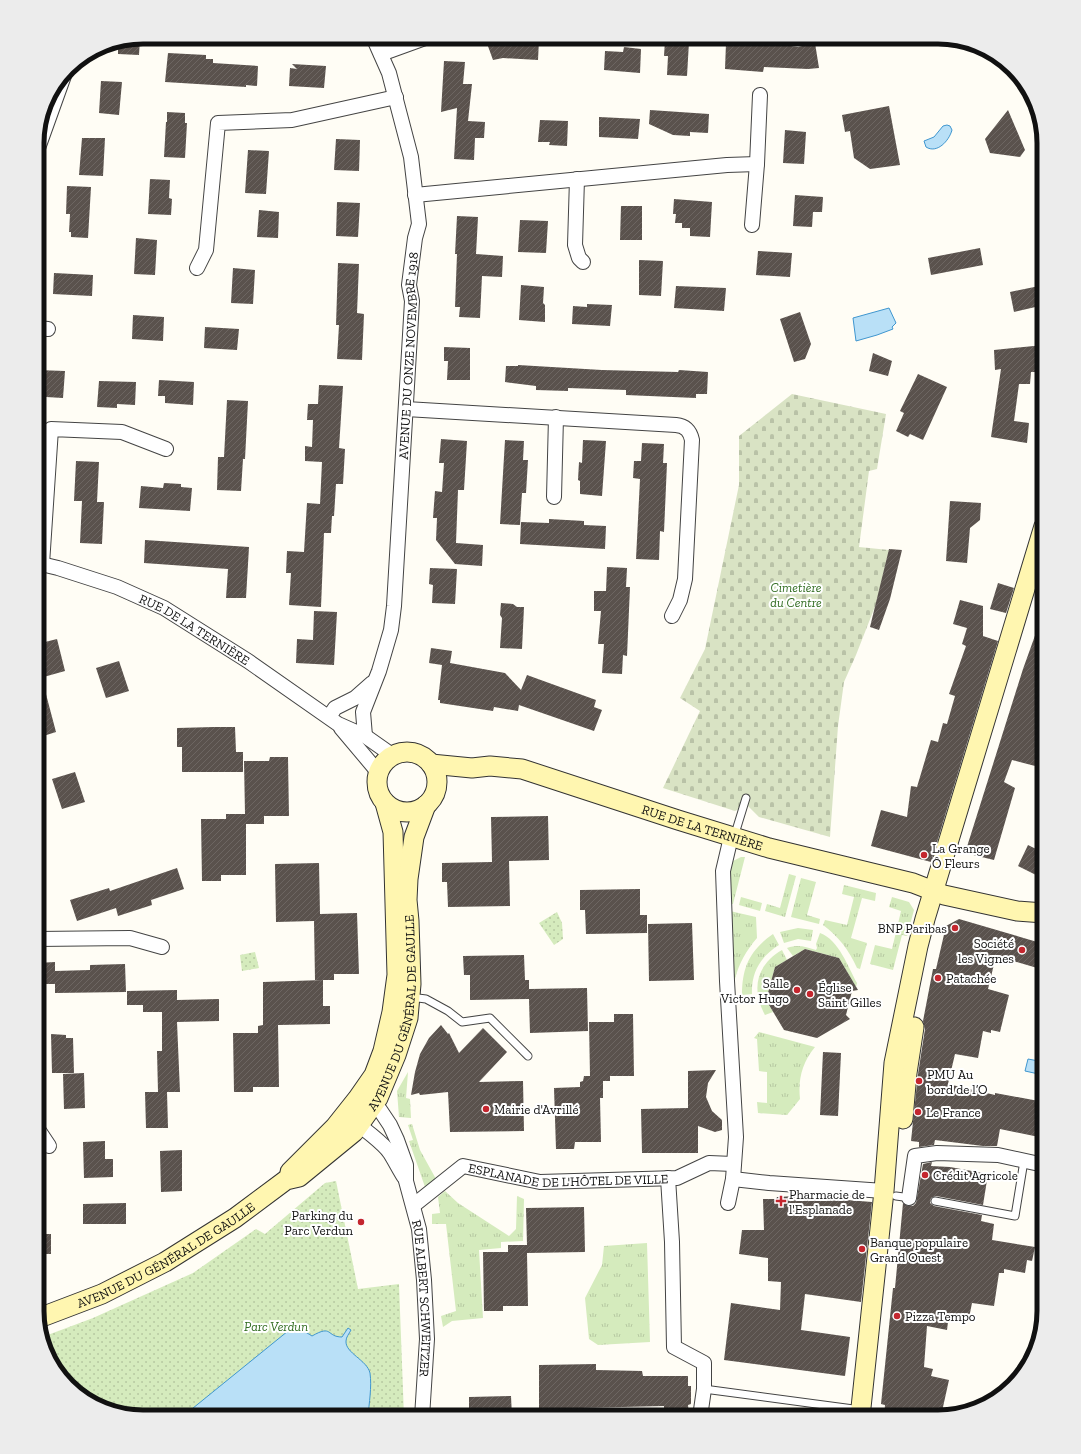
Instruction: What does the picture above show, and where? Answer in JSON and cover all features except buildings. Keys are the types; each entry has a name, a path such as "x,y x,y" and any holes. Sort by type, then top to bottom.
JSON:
{"street":[{"name":"AVENUE DU ONZE NOVEMBRE 1918","path":"365,736 363,712 391,630 394,606 412,300 409,285 415,238 419,224 411,157 389,74 376,44"},
{"path":"381,54 409,44"},
{"path":"45,129 60,90"},
{"path":"752,226 757,164 760,95"},
{"path":"197,268 206,250 218,123 292,120 396,97"},
{"path":"415,195 727,165 757,164"},
{"path":"577,180 575,245 579,258 583,262"},
{"path":"406,409 676,425 689,431 692,440 685,579 680,600 672,616"},
{"path":"554,497 556,418"},
{"path":"44,508 51,429 122,432 166,449"},
{"path":"865,1410 900,1196 910,1052 939,894 1037,551"},
{"name":"RUE DE LA TERNIÈRE","path":"44,565 117,587 164,608 248,661 334,721 365,736 392,755"},
{"path":"939,894 1037,588"},
{"path":"334,721 335,708 355,698 375,680"},
{"name":"RUE DE LA TERNIÈRE","path":"334,721 378,772"},
{"path":"406,751 416,752 424,757 435,770 437,778 436,789 432,798 426,805 416,811 403,812 395,810 385,803 380,796 376,780 378,772 381,765 392,755 406,751"},
{"name":"RUE DE LA TERNIÈRE","path":"431,764 472,768 490,766 522,769 653,812 803,857 913,883 939,894 1017,911 1037,912"},
{"name":"RUE DE LA TERNIÈRE","path":"436,789 472,768"},
{"name":"AVENUE DU GÉNÉRAL DE GAULLE","path":"44,1316 102,1294 165,1262 235,1218 286,1180 298,1177 346,1140 352,1120 366,1102 396,1055 408,1018 397,975 394,845 393,832 385,803"},
{"name":"AVENUE DU GÉNÉRAL DE GAULLE","path":"402,996 410,971 407,900 408,879 414,837 426,805"},
{"path":"728,1203 733,1178 736,1137 727,981 723,871 733,837"},
{"path":"44,939 130,938 162,947"},
{"name":"RUE ALBERT SCHWEITZER","path":"366,1102 380,1110 387,1120 397,1140 406,1165 406,1181"},
{"name":"RUE ALBERT SCHWEITZER","path":"352,1120 389,1152 406,1181 414,1206 419,1230 423,1266 427,1339 422,1410"},
{"path":"44,1138 49,1146"},
{"path":"900,1196 914,1156 937,1153 998,1155 1037,1164"},
{"name":"ESPLANADE DE L'HÔTEL DE VILLE","path":"414,1206 463,1166 540,1182 677,1178 710,1163 733,1164"},
{"path":"668,1178 672,1242 674,1347 704,1362 704,1388 701,1410"},
{"path":"733,1178 900,1196"}],"lane":[{"path":"733,837 746,798"},
{"path":"402,996 426,999 448,1011 462,1022 490,1018 528,1056"},
{"path":"935,1201 1015,1216 1024,1161"},
{"path":"704,1388 834,1410"}],"green space":[{"name":"Cimetière du Centre","path":"792,394 886,414 877,469 869,471 859,547 889,550 876,604 844,682 838,726 830,837 759,817 747,805 735,811 663,788 700,711 680,698 705,649 739,485 739,436"},
{"path":"741,857 745,857 733,904 730,904 729,877 733,861"},
{"path":"789,874 796,876 785,917 765,911 767,904 780,908"},
{"path":"801,878 816,882 807,915 820,919 819,924 791,917"},
{"path":"844,885 876,893 875,901 862,898 851,938 867,943 860,969 857,968 851,955 843,944 823,925 825,920 847,925 854,897 842,894"},
{"path":"741,897 762,903 760,911 739,905"},
{"path":"892,897 909,902 914,910 907,936 902,935 893,970 870,964 875,945 892,949 901,911 889,907"},
{"path":"730,911 756,917 757,938 743,957 735,979 732,980"},
{"path":"557,912 562,923 563,939 554,945 539,923"},
{"path":"798,928 813,930 811,941 798,939 784,943 780,932"},
{"path":"820,933 833,942 838,948 857,983 856,987 839,958 805,949 793,956 787,948 799,946 816,950 816,944"},
{"path":"773,934 779,945 767,954 758,965 753,979 752,994 742,995 742,985 749,960 758,946"},
{"path":"782,950 787,960 775,967 766,1000 773,1012 765,1015 758,996 758,979 766,963"},
{"path":"255,952 259,968 242,971 240,955"},
{"path":"759,1032 815,1047 804,1065 800,1078 800,1099 787,1115 758,1113 757,1102 767,1103 767,1072 759,1071 757,1039 754,1038"},
{"path":"408,1072 406,1098 410,1099 411,1118 399,1117 397,1091"},
{"path":"412,1124 420,1150 436,1179 425,1187 409,1141 413,1140 408,1125"},
{"name":"Parc Verdun","path":"336,1181 358,1289 399,1284 404,1410 130,1409 111,1405 99,1400 78,1385 61,1366 54,1355 47,1335 93,1318 193,1273 256,1229 265,1234 325,1183"},
{"path":"445,1191 458,1203 509,1236 516,1229 517,1196 524,1199 523,1241 501,1242 501,1248 479,1250 483,1318 452,1321 443,1327 441,1316 456,1311 446,1224 432,1224 432,1214 440,1213 438,1197"},
{"path":"647,1243 650,1342 598,1345 589,1339 585,1298 602,1265 604,1246"}],"water":[{"path":"943,126 950,126 952,130 945,142 938,148 930,149 926,147 924,141 934,137"},
{"path":"889,308 896,323 892,327 893,329 856,341 853,318"},
{"path":"1028,1059 1037,1061 1037,1074 1025,1071"},
{"path":"348,1328 351,1330 346,1338 347,1345 352,1353 365,1364 370,1373 371,1389 369,1410 191,1410 288,1331 304,1331 312,1336 323,1331 327,1331 342,1337"}],"place":[{"name":"La Grange Ô Fleurs","path":"924,855"},
{"name":"BNP Paribas","path":"955,928"},
{"name":"Société les Vignes","path":"1022,950"},
{"name":"Patachée","path":"938,978"},
{"name":"Salle Victor Hugo","path":"797,990"},
{"name":"Église Saint Gilles","path":"810,994"},
{"name":"PMU Au bord de l’O","path":"919,1081"},
{"name":"Mairie d'Avrillé","path":"486,1109"},
{"name":"Le France","path":"918,1112"},
{"name":"Crédit Agricole","path":"925,1175"},
{"name":"Pharmacie de l'Esplanade","path":"781,1201"},
{"name":"Parking du Parc Verdun","path":"361,1222"},
{"name":"Banque populaire Grand Ouest","path":"862,1249"},
{"name":"Pizza Tempo","path":"897,1316"}]}
